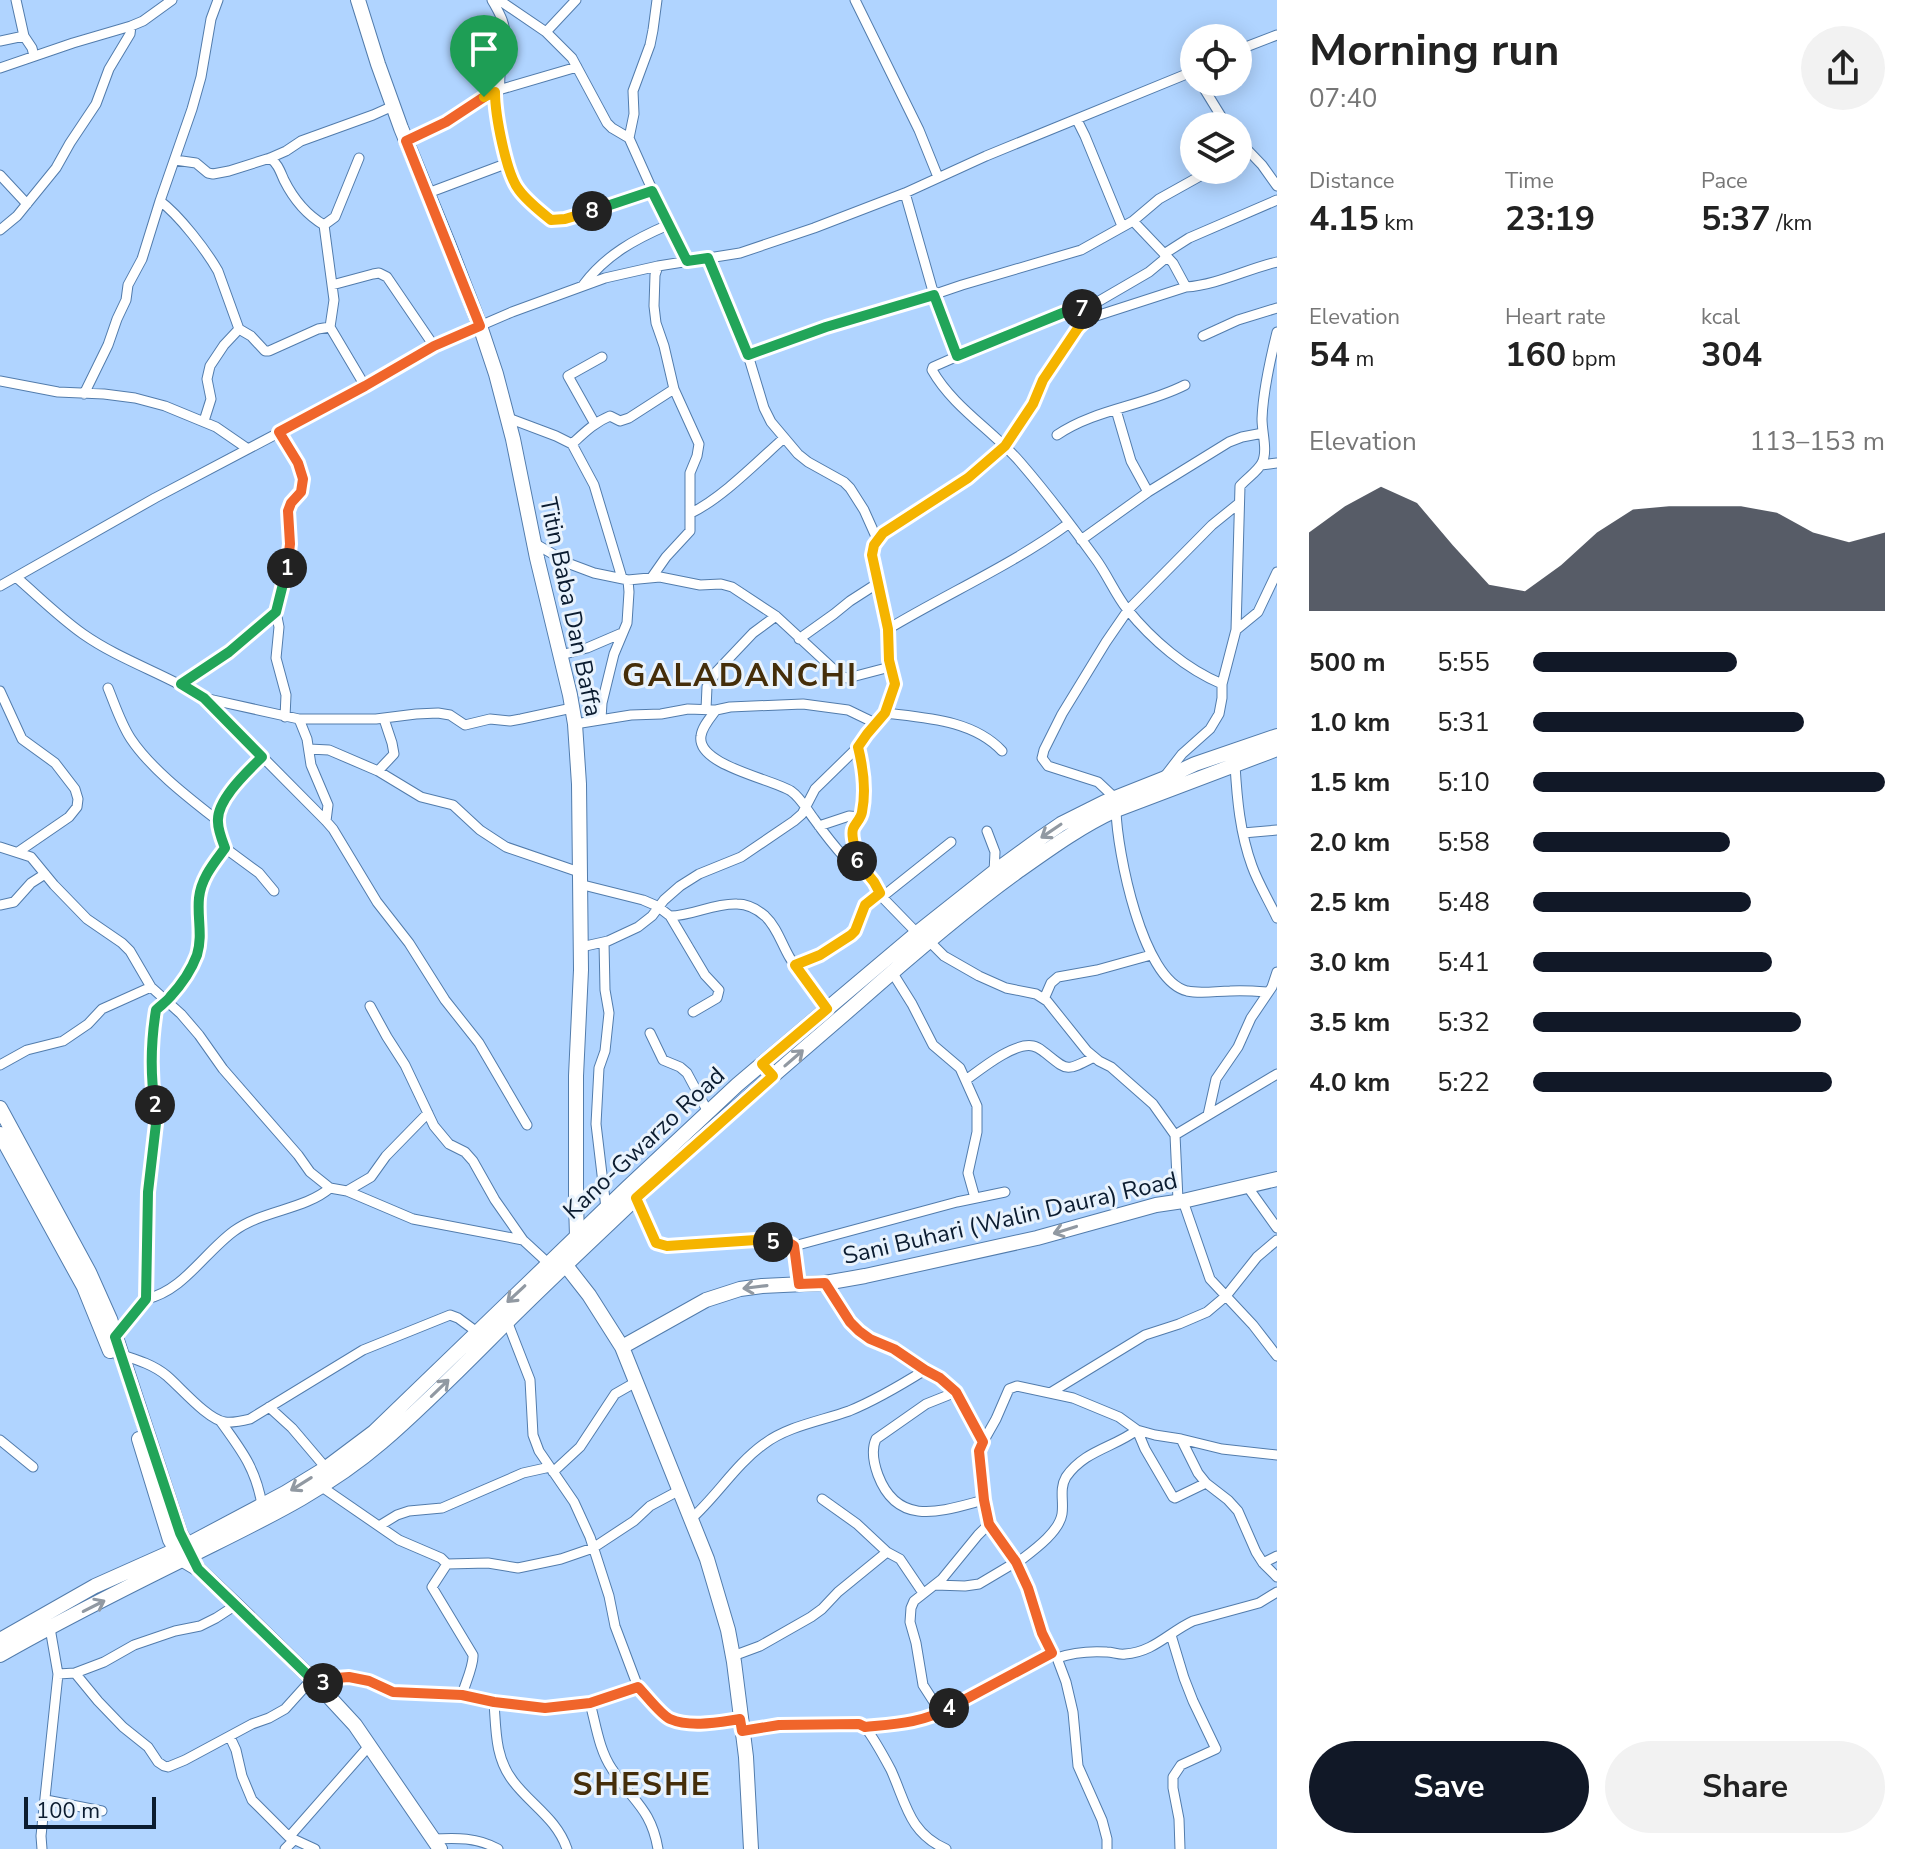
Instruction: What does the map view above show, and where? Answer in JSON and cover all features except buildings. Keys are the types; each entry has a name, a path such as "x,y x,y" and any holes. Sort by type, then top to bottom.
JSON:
{"main road":[{"name":"Titin Baba Dan Baffa","path":"358,0 406,141 480,326 508,418 575,724 581,947 576,1076 580,1242"},
{"name":"Kano-Gwarzo Road","path":"187,1556 262,1505 326,1468 383,1424 477,1332 580,1242 636,1198 892,972 923,937 994,872 1061,824 1186,776 1277,736"},
{"name":"Kano-Gwarzo Road","path":"580,1242 606,1208 708,1112 827,1009 923,937 1115,804 1163,779 1235,765 1277,749"},
{"path":"762,1064 773,1076"},
{"path":"0,1108 89,1272 115,1337 117,1356"},
{"path":"0,1134 84,1287 117,1356 187,1556 355,1725 437,1844"},
{"name":"Sani Buhari (Walin Daura) Road","path":"622,1347 706,1300 740,1289 825,1283 1037,1238 1114,1215 1277,1179"},
{"name":"Kano-Gwarzo Road","path":"187,1556 305,1498 383,1441 507,1321 557,1262"},
{"path":"557,1262 612,1329 622,1347 707,1559 733,1656 746,1757 751,1849"},
{"path":"0,1655 187,1556"},
{"path":"0,1640 95,1586 187,1556"}],"street":[{"path":"16,0 24,36 34,56"},
{"path":"0,68 131,26 172,0"},
{"path":"84,394 108,345 126,300 128,285 142,259 201,77 211,19 218,0"},
{"path":"492,0 502,18 506,37 496,107 508,163 519,190 551,220 579,215 652,191"},
{"path":"499,0 546,32 572,58 607,123 629,138"},
{"path":"546,32 576,0"},
{"path":"657,0 650,45 633,91 634,114 629,138 687,261"},
{"path":"855,0 919,130 938,177"},
{"path":"0,230 17,216 56,168 96,104 109,69 130,34 131,26"},
{"path":"1252,45 1277,35"},
{"path":"0,41 24,36"},
{"path":"464,63 486,49 504,44"},
{"path":"406,141 446,122 497,91 577,67"},
{"path":"0,586 434,346 512,312 605,278 658,266 727,256 761,246 905,193 1180,77"},
{"path":"175,160 196,163 213,174 270,158 301,141 393,106"},
{"path":"1077,120 1122,226"},
{"path":"1252,155 1277,186"},
{"path":"270,158 278,165 299,203 324,225"},
{"path":"324,225 335,217 359,158"},
{"path":"428,193 508,163"},
{"path":"0,175 27,204"},
{"path":"748,355 826,327 1081,250 1133,221 1159,199 1186,184"},
{"path":"905,193 934,295 957,356"},
{"path":"581,947 604,942 638,927 652,916 672,891 699,874 752,850 802,814 815,789 858,747 885,713 895,684 890,667 888,629 872,555 877,539 968,478 1005,446 1033,404 1043,380 1084,314 1149,272 1165,256 1204,231 1277,200"},
{"path":"160,201 196,239 218,271 239,329 251,336 265,351 330,327"},
{"path":"1133,221 1173,263 1186,287"},
{"path":"324,225 334,300 330,327 365,386"},
{"path":"581,287 617,251 668,225"},
{"path":"708,258 748,355 764,408 784,438 808,462 850,488 877,539"},
{"path":"1222,684 1171,653 1128,610 1107,576 1029,472 961,406 932,372 933,367 957,356 1073,309 1084,314 1277,262"},
{"path":"652,577 688,535 690,473 699,444 674,389 655,315 655,275 658,266"},
{"path":"332,285 379,273 387,277 434,346"},
{"path":"1203,336 1238,320 1277,308"},
{"path":"204,421 211,399 207,379 210,366 239,329"},
{"path":"1163,779 1182,754 1210,729 1222,698 1222,684 1236,630 1240,486 1261,465 1264,454 1264,396 1277,332"},
{"path":"595,424 568,376 602,357"},
{"path":"0,381 58,392 135,398 165,406 204,421 248,449"},
{"path":"1057,435 1099,414 1155,398 1185,385"},
{"path":"572,444 595,424 610,416 620,421 629,418 674,389"},
{"path":"1116,410 1131,461 1148,492"},
{"path":"508,418 572,444 594,485 625,579 629,592 627,623 604,694 601,719"},
{"path":"279,432 300,468 303,485 288,511 288,562 276,612 279,627 276,658 286,695 285,717"},
{"path":"1081,540 1148,492 1229,442 1263,433"},
{"path":"691,513 784,438"},
{"path":"1261,465 1277,463"},
{"path":"1238,504 1212,525 1128,610 1062,714 1042,755 1048,766 1098,782 1115,804 1116,833 1130,893 1151,955 1171,984 1186,991 1267,992"},
{"path":"888,629 1018,557 1068,524"},
{"path":"534,542 570,564 594,573 625,579 669,577 700,585 727,585 776,616 838,675 845,678 890,667"},
{"path":"1236,630 1258,612 1277,572"},
{"path":"16,577 82,633 204,698 326,821 377,902 479,1043 527,1125"},
{"path":"799,639 878,583"},
{"path":"181,684 229,652 276,612"},
{"path":"776,616 741,645 707,687 711,710 701,734 703,748 723,765 789,790 845,858 857,861 881,895 944,956 1006,988 1036,994 1044,999 1087,1051 1121,1075 1153,1104 1175,1135 1180,1200 1210,1279 1277,1356"},
{"path":"561,655 622,633"},
{"path":"108,688 127,732 146,759 217,820"},
{"path":"0,691 22,739 55,763 75,789 78,799 77,807 69,817 18,852"},
{"path":"204,698 299,719 384,719 438,713 470,725 490,719 510,721 572,708"},
{"path":"575,724 688,709 803,704 848,710 877,724"},
{"path":"885,713 955,724 978,733 1002,751"},
{"path":"299,719 311,765 328,805 326,821"},
{"path":"378,771 394,754 384,719"},
{"path":"857,861 853,833 861,817 863,778 858,747"},
{"path":"309,749 329,750 378,771 421,797 453,805 480,830 506,847 579,878 643,900 670,916 705,975 719,990 717,998 693,1012"},
{"path":"262,757 229,795 217,820 225,848 259,873 274,891"},
{"path":"1235,765 1243,833 1253,868 1277,918"},
{"path":"819,826 849,816 861,817"},
{"path":"1243,833 1277,830"},
{"path":"987,831 995,852 994,872"},
{"path":"795,965 820,955 851,935 865,905 951,842"},
{"path":"0,847 31,857 87,919 130,951 151,987 181,1014 310,1172 330,1188 347,1191 413,1219 523,1240 557,1262"},
{"path":"146,1299 148,1192 157,1115 151,1062 156,1010 186,978 196,957 201,933 198,907 200,888 225,848"},
{"path":"0,905 14,902 31,883 45,874"},
{"path":"670,916 720,904 744,904 756,909 770,922 795,965 827,1009"},
{"path":"604,942 609,1013 605,1051 599,1068 596,1124 606,1208"},
{"path":"1044,999 1051,983 1058,977 1151,955"},
{"path":"892,972 933,1045 960,1068 977,1106 977,1132 968,1173 975,1198"},
{"path":"1208,1115 1216,1079 1238,1047 1251,1018 1272,987 1277,972"},
{"path":"0,1065 27,1050 63,1041 88,1024 102,1009 151,987"},
{"path":"370,1006 405,1065 440,1135 473,1161 523,1240"},
{"path":"650,1033 663,1060 687,1073 708,1112"},
{"path":"966,1080 990,1062 1030,1045 1059,1066 1069,1068 1094,1057"},
{"path":"1175,1135 1277,1074"},
{"path":"347,1191 371,1177 386,1156 428,1113"},
{"path":"1247,1186 1277,1228"},
{"path":"115,1337 146,1299 173,1288 234,1231 259,1216 321,1195 330,1188"},
{"path":"636,1198 656,1243 667,1246 756,1240 794,1246 1005,1192"},
{"path":"1050,1393 1145,1335 1207,1312 1226,1296 1257,1257 1277,1240"},
{"path":"794,1246 799,1284"},
{"path":"825,1283 859,1331 894,1349 956,1392 983,1442"},
{"path":"221,1422 250,1419 363,1350 450,1315 477,1332"},
{"path":"507,1321 530,1380 533,1435 539,1451 574,1502 593,1548 615,1626 638,1687 667,1718 693,1723 741,1725 859,1724 865,1727 910,1723 941,1713 1054,1656 1092,1652 1126,1654 1155,1646 1183,1625 1259,1603 1277,1592"},
{"path":"117,1356 153,1366 221,1422 247,1458 259,1485 262,1505"},
{"path":"691,1519 763,1444 796,1428 865,1404 925,1370"},
{"path":"379,1526 409,1511 442,1508 523,1473 551,1469 580,1447 615,1394 636,1382"},
{"path":"1107,1849 1102,1820 1078,1766 1073,1712 1066,1682 1042,1633 1017,1562 989,1524 979,1451 1009,1389 1017,1386 1073,1398 1119,1417 1137,1430 1155,1435 1222,1449 1277,1455"},
{"path":"956,1392 926,1404 876,1439 872,1448 877,1472 886,1492 905,1508 925,1512 984,1500"},
{"path":"269,1407 326,1468"},
{"path":"1137,1430 1173,1497 1206,1483"},
{"path":"935,1585 979,1584 1041,1545 1061,1519 1064,1480 1092,1453 1137,1430"},
{"path":"1181,1439 1198,1473 1238,1511 1256,1552 1277,1577"},
{"path":"0,1440 33,1467"},
{"path":"322,1487 399,1540 441,1558 447,1564 488,1563 518,1568 593,1548 634,1521 650,1506 680,1490"},
{"path":"822,1499 900,1559 923,1593"},
{"path":"941,1713 923,1685 909,1617 914,1601 935,1585 989,1524"},
{"path":"733,1656 760,1646 811,1617 887,1552"},
{"path":"1263,1563 1277,1556"},
{"path":"447,1564 432,1587 473,1655 474,1661 462,1695"},
{"path":"58,1674 75,1673 104,1662 134,1645 200,1626 236,1605"},
{"path":"42,1849 58,1674 50,1628"},
{"path":"1171,1635 1184,1678 1216,1749 1181,1765 1173,1777 1180,1849"},
{"path":"75,1673 123,1727 168,1767 285,1709 315,1682 336,1678 369,1681 393,1692 462,1695 545,1708 590,1703 638,1687"},
{"path":"494,1702 497,1747 511,1779 562,1834 567,1849"},
{"path":"590,1703 610,1767 648,1816 658,1849"},
{"path":"865,1727 890,1769 913,1823 922,1834 946,1849"},
{"path":"230,1737 252,1800 291,1838 315,1849"},
{"path":"285,1849 369,1746"},
{"path":"46,1800 102,1811"},
{"path":"437,1844 456,1838 472,1839 498,1849"}],"district":[{"name":"GALADANCHI","path":"740,675"},
{"name":"SHESHE","path":"642,1784"}],"route":[{"path":"495,92 505,151 519,190 549,219 565,219 652,191 687,261 708,258 748,355 826,327 934,295 957,356 1073,309 1082,309 1087,319 1043,380 1033,404 1005,446 968,478 877,539 872,555 884,604 889,660 895,684 885,713 858,747 862,765 862,811 853,833 857,861 880,893 865,905 851,935 820,955 795,965 827,1009 762,1064 773,1076 636,1198 656,1243 667,1246 756,1240 794,1246 799,1284 825,1283 859,1331 940,1378 956,1392 983,1442 979,1451 989,1524 1016,1562 1052,1653 941,1713 910,1723 865,1727 859,1724 779,1725 742,1731 740,1719 693,1723 667,1718 638,1687 590,1703 545,1708 462,1695 393,1692 369,1681 349,1677 318,1685 198,1569 180,1533 115,1337 146,1299 148,1192 157,1115 151,1062 156,1010 186,978 196,957 201,933 198,907 200,888 225,848 217,820 219,811 237,783 262,757 204,698 181,684 229,652 276,612 288,562 288,511 303,485 298,463 279,432 434,346 480,326 406,141 446,122 484,97 495,92"}]}
